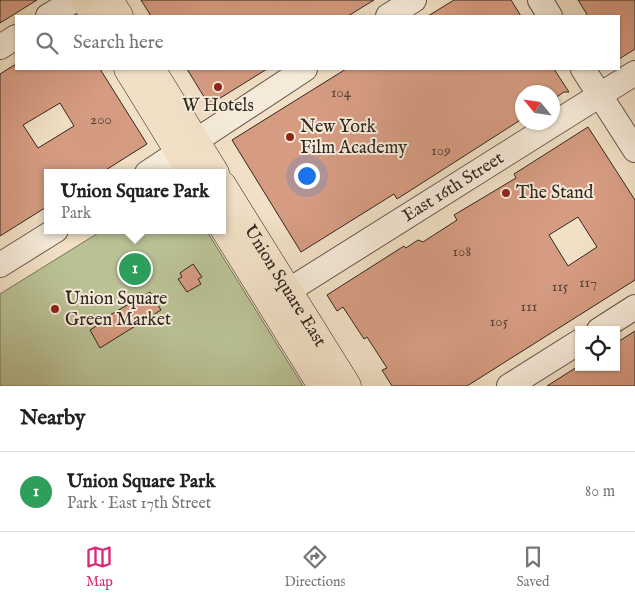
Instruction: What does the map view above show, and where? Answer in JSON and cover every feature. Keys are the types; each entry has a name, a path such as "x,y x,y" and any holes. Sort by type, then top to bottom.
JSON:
{"main road":[{"path":"85,0 94,15"},
{"path":"109,0 118,15"},
{"path":"129,70 189,155 209,169"},
{"path":"151,70 189,155"},
{"name":"Union Square East","path":"226,193 279,296 322,386"},
{"name":"Union Square East","path":"226,230 347,386"}],"street":[{"path":"50,15 75,0"},
{"path":"390,15 414,0"},
{"path":"540,0 549,15"},
{"path":"0,47 15,38"},
{"path":"156,169 189,155 304,70"},
{"path":"584,70 635,150"},
{"name":"East 16th Street","path":"279,296 635,73"},
{"path":"0,265 50,234"},
{"path":"605,326 635,307"},
{"path":"509,386 575,345"}],"green space":[{"path":"97,234 208,234 303,386 0,386 0,294"}],"building":[{"path":"0,0 37,0 0,23"},
{"path":"141,0 374,0 350,15 150,15"},
{"path":"454,0 511,0 520,15 430,15"},
{"path":"578,0 635,0 635,49 620,58 620,15 587,15"},
{"path":"15,65 15,70 101,70 147,144 107,169 44,169 44,208 0,236 0,74","holes":["60,103 74,126 38,148 23,125"]},
{"name":"W Hotels","path":"188,70 265,70 209,105"},
{"path":"344,70 555,70 569,92 560,95 560,85 515,85 515,123 397,199 394,194 301,252 232,140"},
{"path":"588,127 635,200 635,280 467,386 392,386 382,370 387,368 367,337 364,339 343,307 337,311 327,295 404,246 406,248 418,240 423,242 457,220 454,215 516,178 514,174","holes":["578,217 597,247 568,266 549,235"]},
{"path":"193,264 202,277 198,279 201,284 187,292 178,279 182,277 180,273"},
{"path":"150,292 161,310 100,348 90,330 111,317 110,315"},
{"path":"635,331 635,386 547,386 575,368 575,371 620,371 620,340"}],"place":[{"name":"W Hotels","path":"218,87"},
{"name":"New York Film Academy","path":"290,137"},
{"name":"The Stand","path":"506,193"},
{"name":"Union Square Park","path":"135,269"},
{"name":"Union Square Green Market","path":"55,309"}]}
